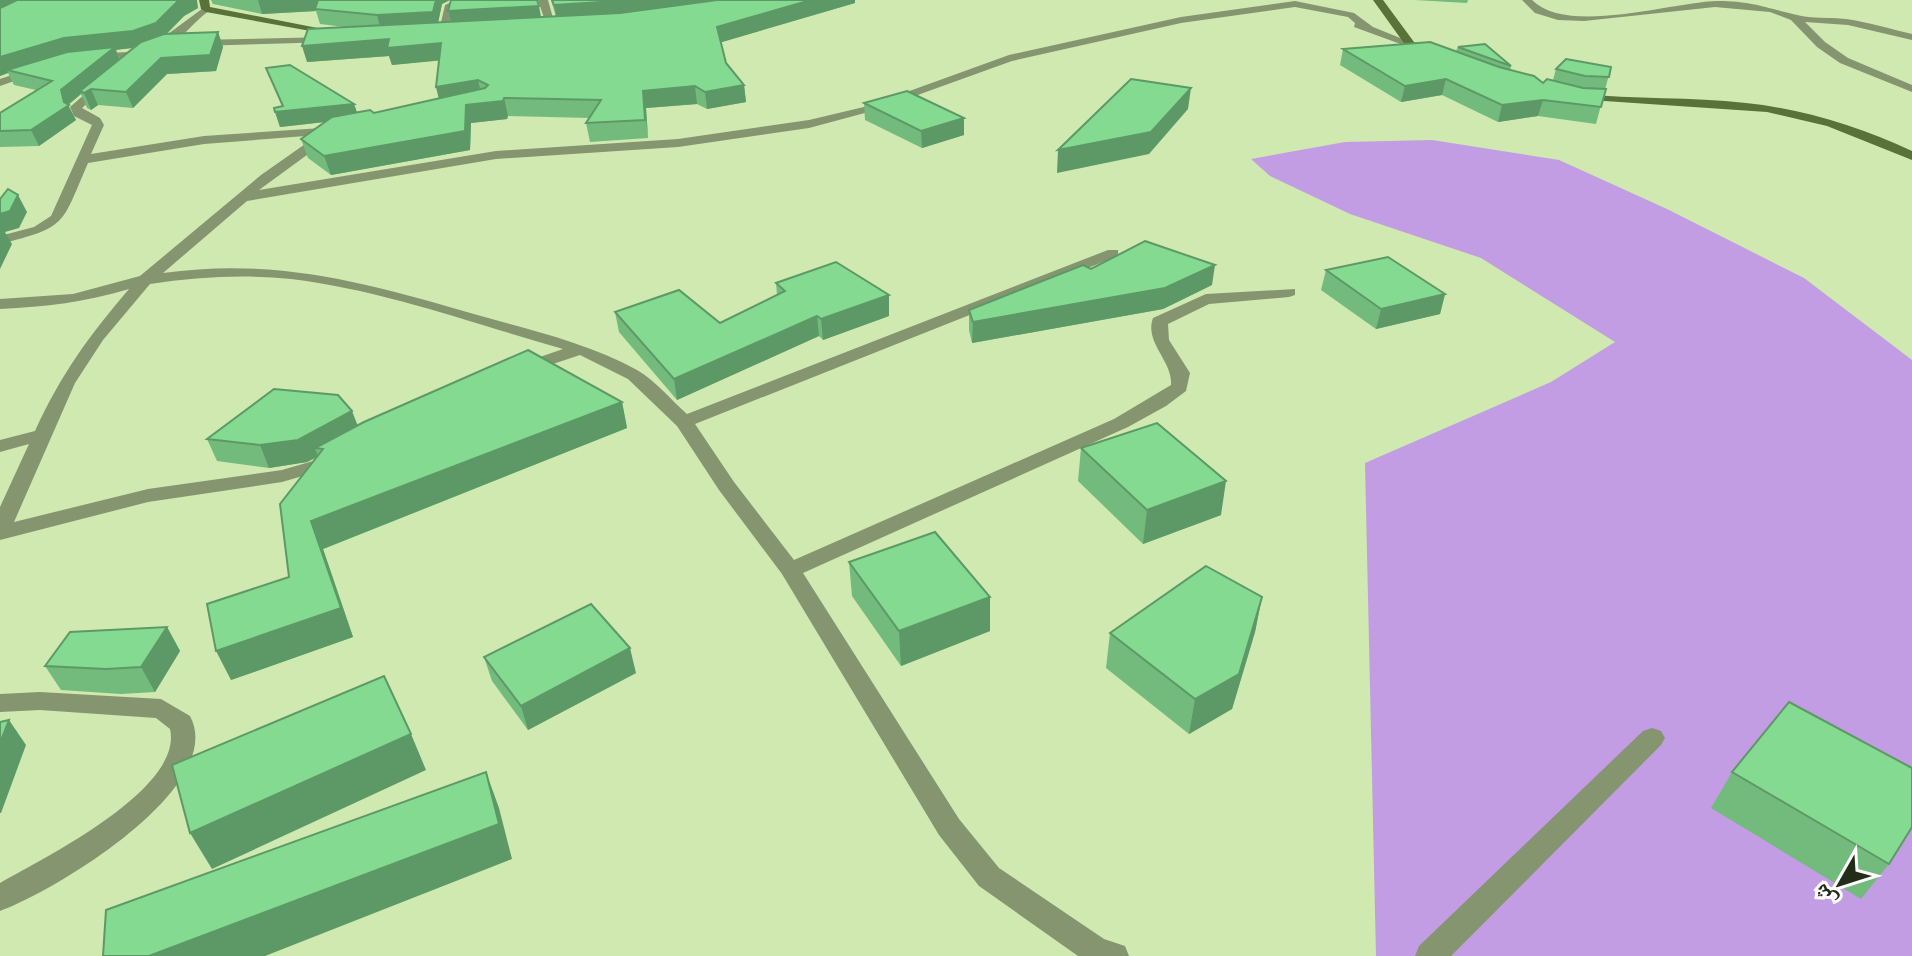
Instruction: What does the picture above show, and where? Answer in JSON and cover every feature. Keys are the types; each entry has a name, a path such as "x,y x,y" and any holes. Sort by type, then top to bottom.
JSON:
{"street":[{"path":"442,33 450,5 465,0"},
{"path":"543,0 552,27"},
{"path":"1378,0 1410,44"},
{"path":"1527,0 1531,8 1544,13 1581,19 1683,7 1744,5 1794,18 1848,22 1912,37"},
{"path":"1656,0 1683,7"},
{"path":"82,58 142,53 168,43 353,36 205,5 168,43"},
{"path":"245,197 496,155 678,143 809,124 872,108 1009,58 1051,46 1141,27 1268,9 1322,15 1369,28 1443,59"},
{"path":"1794,18 1824,48 1912,89"},
{"path":"537,28 565,26"},
{"path":"427,34 458,32"},
{"path":"0,240 24,235 51,224 57,218 98,125 96,121 78,113 76,107 142,53"},
{"path":"0,83 43,68"},
{"path":"1566,95 1608,100 1747,106 1781,111 1830,124 1912,156"},
{"path":"80,160 204,140 348,127"},
{"path":"0,532 66,383 97,337 146,279 266,178 333,130"},
{"path":"684,422 1113,253"},
{"path":"0,304 75,299 146,279 245,270 335,280 581,349 634,375 684,422 726,486 790,570 949,827 989,877 1096,951 1114,956"},
{"path":"790,570 1121,423 1160,402 1180,387 1181,373 1161,340 1159,322 1206,299 1289,292"},
{"path":"494,379 581,349"},
{"path":"0,446 42,435"},
{"path":"0,532 147,495 296,474 345,454"},
{"path":"0,703 40,701 161,709 181,723 185,743 172,775 108,835 0,898"},
{"path":"1430,956 1652,738"}],"shaded area":[{"path":"1432,140 1559,160 1667,209 1804,278 1912,360 1912,956 1376,956 1365,463 1551,382 1615,342 1481,258 1350,214 1270,176 1251,159 1345,142"}],"building":[{"path":"17,0 179,0 156,23 133,31 64,38 0,57 0,8"},
{"path":"318,0 436,0 433,12 377,15 315,9"},
{"path":"451,0 537,0 539,6 448,11"},
{"path":"552,0 633,0 554,5"},
{"path":"717,0 811,0 717,27 726,63 744,85 705,92 695,86 643,91 645,120 586,123 601,100 504,98 503,101 466,105 465,131 324,156 301,139 332,117 370,110 374,113 488,85 478,80 436,87 441,43 387,48 389,39 302,46 308,29 620,13"},
{"path":"218,32 210,55 161,58 126,92 80,91 141,42 164,34"},
{"path":"1430,42 1534,76 1543,83 1547,79 1583,88 1606,89 1601,107 1543,100 1502,105 1446,79 1405,86 1343,49"},
{"path":"1485,44 1511,66 1458,47"},
{"path":"115,47 61,90 64,102 69,105 31,130 0,131 0,113 52,81 7,70 67,52"},
{"path":"1566,59 1611,67 1609,77 1585,76 1556,69"},
{"path":"290,65 354,104 275,112 274,108 283,106 266,68"},
{"path":"1131,79 1191,88 1151,132 1058,150"},
{"path":"907,91 964,118 921,131 864,103"},
{"path":"8,189 18,195 10,211 0,214 0,199"},
{"path":"1145,241 1215,265 1165,288 973,322 969,310 1083,265 1091,269"},
{"path":"1388,257 1445,294 1381,309 1326,270"},
{"path":"836,262 889,295 821,319 817,316 674,379 615,312 679,290 720,323 785,291 776,283"},
{"path":"528,350 622,402 311,521 341,608 216,651 207,604 289,577 280,504 323,449 315,448 364,422"},
{"path":"274,389 338,395 352,411 298,440 260,445 207,439"},
{"path":"1157,423 1226,481 1147,510 1081,448"},
{"path":"935,532 990,597 899,631 849,562"},
{"path":"1206,566 1262,597 1239,674 1195,699 1110,633"},
{"path":"591,604 630,648 521,706 484,657"},
{"path":"167,627 141,667 45,666 70,632"},
{"path":"384,676 411,734 190,833 172,765"},
{"path":"1789,702 1912,768 1912,827 1889,864 1732,772"},
{"path":"9,720 0,743 0,722"},
{"path":"486,772 499,824 149,956 103,956 106,910"}]}
